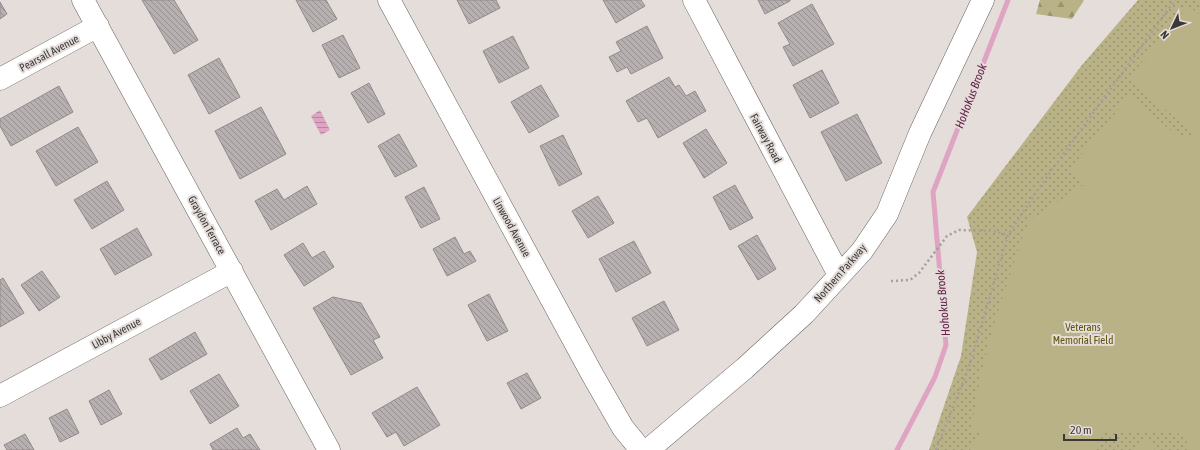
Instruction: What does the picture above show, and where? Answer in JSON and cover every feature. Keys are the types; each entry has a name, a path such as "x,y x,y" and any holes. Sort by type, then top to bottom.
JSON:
{"street":[{"name":"Graydon Terrace","path":"83,0 329,450"},
{"name":"Linwood Avenue","path":"389,0 596,380 623,428 640,450"},
{"name":"Fairway Road","path":"694,0 839,275"},
{"name":"Northern Parkway","path":"648,450 745,368 804,314 862,251 887,214 920,133 983,0"},
{"name":"Pearsall Avenue","path":"0,79 98,26"},
{"name":"Libby Avenue","path":"0,396 232,271"}],"path":[{"path":"936,450 969,367 1008,235 1036,192 1175,0"},
{"path":"891,281 910,280 948,236 959,230 994,231 1008,235"}],"green space":[{"path":"1040,0 1084,0 1072,19 1036,14"},
{"name":"Veterans Memorial Field","path":"1138,0 1200,0 1200,450 929,450 961,356 977,252 967,217 1082,65"},
{"name":"Veterans Memorial Field","path":"1188,6 1200,15 1200,450 1187,450 1186,435 1167,432 1102,433 1104,435 1092,450 970,450 984,432 971,432 980,376 995,320 1022,238 1030,220 1085,184 1069,170 1129,96 1179,137 1195,134 1128,79"},
{"path":"1146,439 1155,450 1133,450"}],"shaded area":[{"path":"320,110 330,130 321,135 311,116"}],"building":[{"path":"142,0 174,0 198,40 174,54"},
{"path":"296,0 326,0 337,19 313,32"},
{"path":"457,0 496,0 500,8 469,24"},
{"path":"603,0 641,0 645,6 616,23"},
{"path":"758,0 790,0 790,1 765,14"},
{"path":"0,2 7,14 0,19"},
{"path":"812,4 834,44 793,66 783,47 790,44 778,23"},
{"path":"647,26 663,58 631,74 627,67 617,72 609,57 621,51 616,42"},
{"path":"343,35 360,68 339,78 322,45"},
{"path":"513,36 529,68 499,83 483,51"},
{"path":"219,58 240,97 209,114 188,75"},
{"path":"822,70 839,103 810,118 793,85"},
{"path":"669,77 675,87 679,85 686,96 695,91 706,111 658,138 647,118 638,122 626,101"},
{"path":"369,83 385,114 368,123 351,93"},
{"path":"541,85 559,116 529,133 511,102"},
{"path":"59,86 73,112 11,146 0,126 0,119"},
{"path":"261,107 286,154 240,179 215,131"},
{"path":"857,114 882,163 846,181 821,132"},
{"path":"78,127 98,162 56,186 36,151"},
{"path":"706,129 727,163 704,178 683,143"},
{"path":"399,134 417,166 395,177 378,146"},
{"path":"563,135 582,174 559,186 540,146"},
{"path":"107,181 124,210 92,229 74,200"},
{"path":"735,185 753,218 730,230 713,197"},
{"path":"307,186 317,204 271,230 255,201 277,189 284,200"},
{"path":"424,187 440,219 421,228 405,197"},
{"path":"598,196 614,223 588,238 572,211"},
{"path":"137,228 152,255 115,275 100,249"},
{"path":"757,235 776,269 758,280 738,246"},
{"path":"455,237 464,254 470,251 476,261 447,276 433,249"},
{"path":"634,241 651,273 616,292 599,259"},
{"path":"303,243 312,258 324,251 334,267 304,286 284,255"},
{"path":"42,271 60,297 39,311 21,285"},
{"path":"3,278 24,313 0,327 0,280"},
{"path":"489,294 508,331 487,341 468,305"},
{"path":"333,297 361,303 380,337 373,340 383,358 351,375 313,308"},
{"path":"664,301 679,330 647,346 632,318"},
{"path":"195,332 207,354 161,380 149,359"},
{"path":"527,373 541,398 521,409 507,383"},
{"path":"219,374 239,406 210,424 190,391"},
{"path":"417,387 440,425 404,446 396,432 387,437 372,413"},
{"path":"109,390 122,414 101,425 89,401"},
{"path":"67,409 79,433 60,442 49,418"},
{"path":"237,428 243,438 250,434 260,450 213,450 210,444"},
{"path":"25,434 34,450 7,450 4,445"}],"waterway":[{"name":"Hohokus Brook","path":"897,450 935,377 946,345 933,192 1008,0"}],"water label":[{"name":"HoHoKus Brook","path":"971,96"}]}
